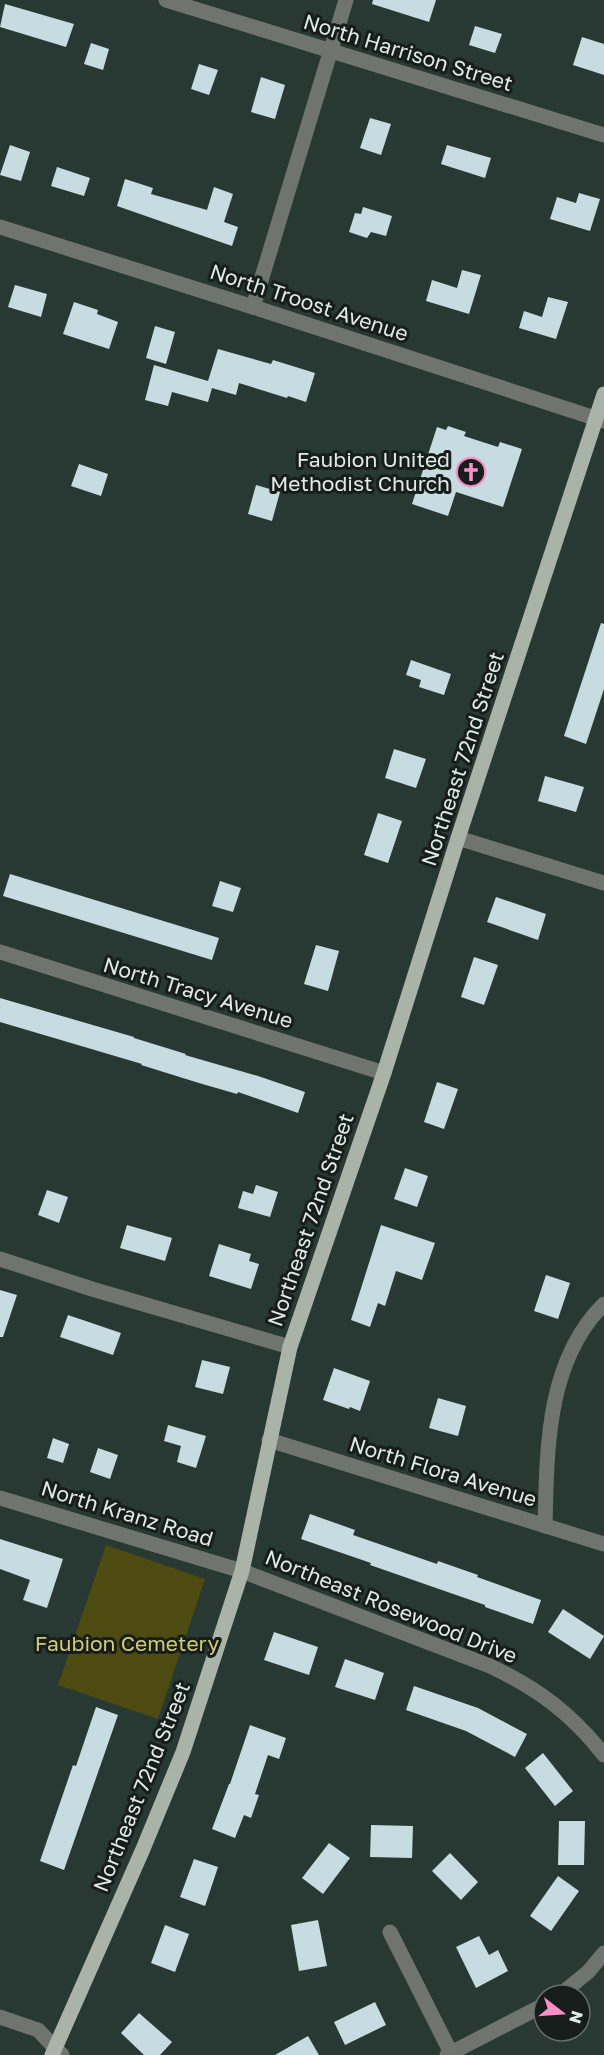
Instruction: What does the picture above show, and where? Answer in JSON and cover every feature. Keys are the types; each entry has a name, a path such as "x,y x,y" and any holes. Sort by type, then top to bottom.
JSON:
{"main road":[{"name":"Northeast 72nd Street","path":"57,2052 183,1752 242,1571 290,1347 384,1073 458,838 600,419 604,394"}],"street":[{"name":"North Harrison Street","path":"166,0 604,135"},
{"path":"253,307 346,0"},
{"name":"North Troost Avenue","path":"0,227 600,419"},
{"path":"458,838 604,883"},
{"name":"North Tracy Avenue","path":"0,952 384,1073"},
{"path":"0,1259 290,1347"},
{"path":"545,1526 547,1450 562,1374 572,1348 584,1328 604,1304"},
{"name":"North Flora Avenue","path":"269,1440 604,1544"},
{"name":"North Kranz Road","path":"0,1498 242,1571"},
{"name":"Northeast Rosewood Drive","path":"242,1571 490,1666 517,1679 550,1700 571,1717 604,1755"},
{"path":"390,1932 449,2054 532,2011"},
{"path":"575,1983 588,1972 604,1953"},
{"path":"0,2018 38,2030 57,2052"}],"green space":[{"name":"Faubion Cemetery","path":"106,1545 205,1579 158,1719 58,1685"}],"building":[{"path":"373,0 436,0 429,22 372,4"},
{"path":"5,4 74,24 66,47 0,27"},
{"path":"475,26 502,34 495,53 469,45"},
{"path":"582,37 604,44 604,75 573,65"},
{"path":"91,43 109,49 103,70 84,64"},
{"path":"199,64 218,70 209,95 191,89"},
{"path":"261,77 285,85 275,119 251,112"},
{"path":"370,118 391,124 381,155 360,148"},
{"path":"10,145 30,152 21,181 0,175"},
{"path":"447,145 491,158 485,178 441,164"},
{"path":"57,167 90,178 84,196 51,186"},
{"path":"125,179 153,188 151,194 207,210 214,187 233,194 224,222 238,227 232,246 117,206"},
{"path":"579,193 600,199 590,231 550,219 557,197 576,203"},
{"path":"363,207 392,216 386,236 371,232 367,238 349,232 355,213 361,214"},
{"path":"462,270 481,275 469,314 426,301 432,280 457,288"},
{"path":"15,285 47,294 41,317 8,307"},
{"path":"548,297 568,302 556,339 519,328 524,311 542,317"},
{"path":"74,302 98,310 97,314 118,322 109,349 63,334"},
{"path":"155,326 175,332 166,364 146,358"},
{"path":"218,349 271,364 273,360 315,373 306,402 239,383 236,395 212,388 208,402 172,392 168,406 145,400 154,365 208,381"},
{"name":"Faubion United Methodist Church","path":"448,426 466,432 464,436 498,447 500,442 522,449 503,507 456,492 448,516 412,504 437,427 446,430"},
{"path":"79,464 108,474 101,496 71,486"},
{"path":"256,485 280,492 272,521 248,514"},
{"path":"601,623 604,624 604,689 586,744 564,736"},
{"path":"411,660 451,674 444,695 419,687 421,680 406,675"},
{"path":"394,749 426,759 416,788 385,778"},
{"path":"545,776 584,787 576,812 538,801"},
{"path":"378,813 402,821 388,863 364,855"},
{"path":"10,874 219,938 212,960 3,896"},
{"path":"220,881 241,888 233,912 212,906"},
{"path":"496,897 546,914 538,940 487,922"},
{"path":"316,945 339,951 328,991 304,984"},
{"path":"474,957 498,965 484,1005 461,997"},
{"path":"0,998 134,1037 305,1092 298,1113 238,1092 237,1094 199,1083 0,1022"},
{"path":"437,1082 458,1089 444,1129 424,1122"},
{"path":"405,1168 428,1176 417,1207 394,1199"},
{"path":"256,1185 278,1192 270,1217 238,1208 243,1191 253,1194"},
{"path":"47,1190 68,1197 59,1223 38,1215"},
{"path":"127,1225 172,1238 165,1261 120,1248"},
{"path":"381,1225 435,1243 422,1280 396,1271 385,1306 378,1303 370,1327 351,1320"},
{"path":"219,1244 251,1254 249,1261 259,1264 251,1289 209,1276"},
{"path":"546,1275 570,1283 558,1319 534,1311"},
{"path":"0,1290 17,1295 3,1337 0,1337"},
{"path":"68,1315 121,1333 113,1355 60,1337"},
{"path":"202,1360 230,1367 223,1394 195,1387"},
{"path":"334,1368 370,1381 360,1411 323,1400"},
{"path":"438,1398 466,1406 458,1436 429,1428"},
{"path":"168,1425 206,1436 196,1468 177,1462 181,1446 164,1441"},
{"path":"53,1438 69,1444 63,1463 47,1458"},
{"path":"98,1448 118,1455 110,1479 90,1472"},
{"path":"310,1514 355,1530 353,1535 437,1564 438,1561 541,1600 533,1624 301,1539"},
{"path":"0,1539 63,1559 47,1608 23,1600 30,1580 0,1569"},
{"path":"563,1609 604,1636 590,1659 548,1632"},
{"path":"274,1632 318,1647 309,1675 264,1660"},
{"path":"345,1659 384,1673 375,1700 335,1687"},
{"path":"414,1686 478,1708 527,1734 515,1757 466,1731 406,1710"},
{"path":"96,1707 118,1715 64,1870 40,1861"},
{"path":"250,1725 286,1738 279,1759 268,1755 255,1794 259,1795 251,1818 244,1815 235,1838 212,1829"},
{"path":"543,1753 573,1791 555,1806 525,1768"},
{"path":"559,1821 585,1821 584,1865 558,1865"},
{"path":"371,1825 413,1826 412,1858 370,1857"},
{"path":"329,1843 350,1858 323,1894 302,1878"},
{"path":"450,1853 478,1882 461,1900 432,1871"},
{"path":"194,1859 218,1867 205,1906 180,1897"},
{"path":"558,1876 579,1891 551,1931 530,1916"},
{"path":"318,1920 327,1966 299,1971 291,1925"},
{"path":"165,1925 189,1934 175,1972 151,1963"},
{"path":"479,1936 489,1955 498,1950 508,1971 476,1988 456,1947"},
{"path":"375,2002 386,2025 345,2045 334,2022"},
{"path":"139,2013 172,2042 160,2055 144,2055 121,2033"},
{"path":"308,2036 319,2055 275,2055"}],"place":[{"name":"Faubion United Methodist Church","path":"471,472"}]}
